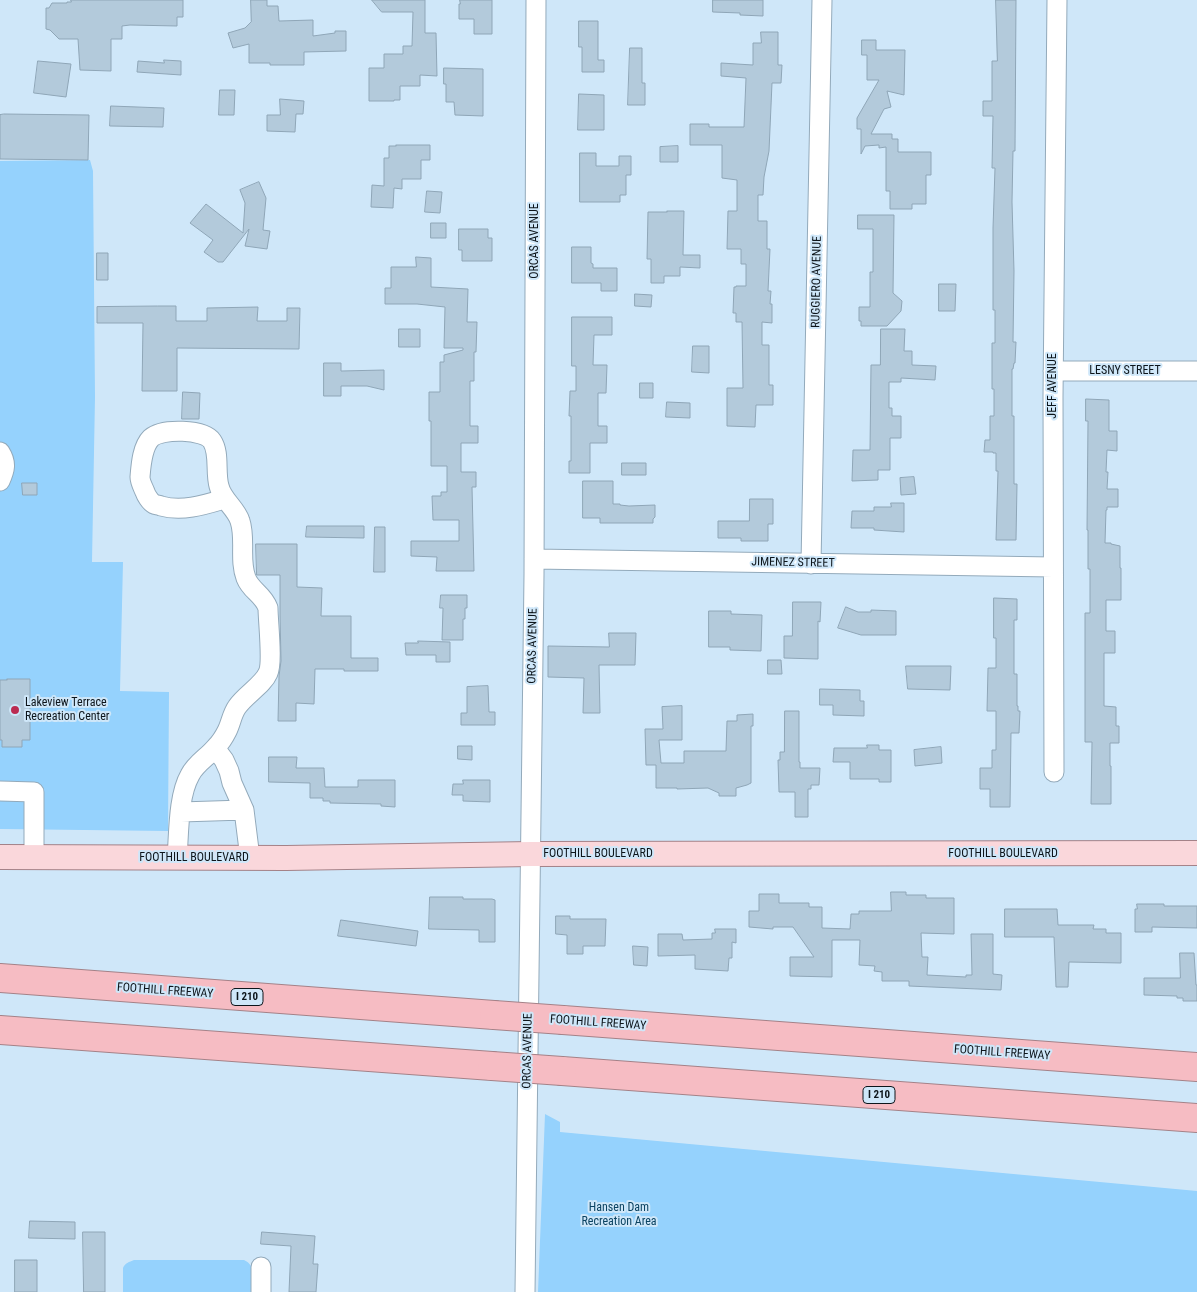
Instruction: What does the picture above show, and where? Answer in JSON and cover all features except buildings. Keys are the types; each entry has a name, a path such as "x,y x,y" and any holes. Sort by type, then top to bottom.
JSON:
{"highway":[{"name":"FOOTHILL FREEWAY","path":"0,978 1197,1067"},
{"name":"I 210","path":"0,1030 1197,1118"}],"main road":[{"name":"FOOTHILL BOULEVARD","path":"0,856 250,858 531,854 1197,854"}],"street":[{"name":"ORCAS AVENUE","path":"525,1292 534,560 536,0"},
{"name":"RUGGIERO AVENUE","path":"812,564 822,0"},
{"name":"JEFF AVENUE","path":"1054,772 1052,567 1057,0"},
{"name":"LESNY STREET","path":"1053,370 1197,371"},
{"path":"177,858 182,802 190,774 215,748 226,732 240,702 268,673 270,662 268,608 265,601 250,585 246,577 243,567 240,521 220,491 217,479 216,448 211,439 203,435 174,431 158,434 151,438 144,451 140,480 146,495 154,504 168,508 182,508 202,506 224,499"},
{"path":"0,452 4,459 4,471 0,481"},
{"name":"JIMENEZ STREET","path":"534,560 1052,567"},
{"path":"215,748 224,760 244,810 250,858"},
{"path":"0,791 34,792 34,857"},
{"path":"181,812 244,810"},
{"path":"261,1267 261,1292"}],"green space":[{"path":"90,160 93,171 95,397 92,562 123,562 120,691 169,692 168,831 0,829 0,161"},
{"name":"Hansen Dam Recreation Area","path":"545,1114 560,1122 560,1132 1197,1191 1197,1292 538,1292"},
{"path":"134,1260 244,1260 253,1270 253,1292 123,1292 123,1268"}],"place":[{"name":"Lakeview Terrace Recreation Center","path":"15,710"}]}
